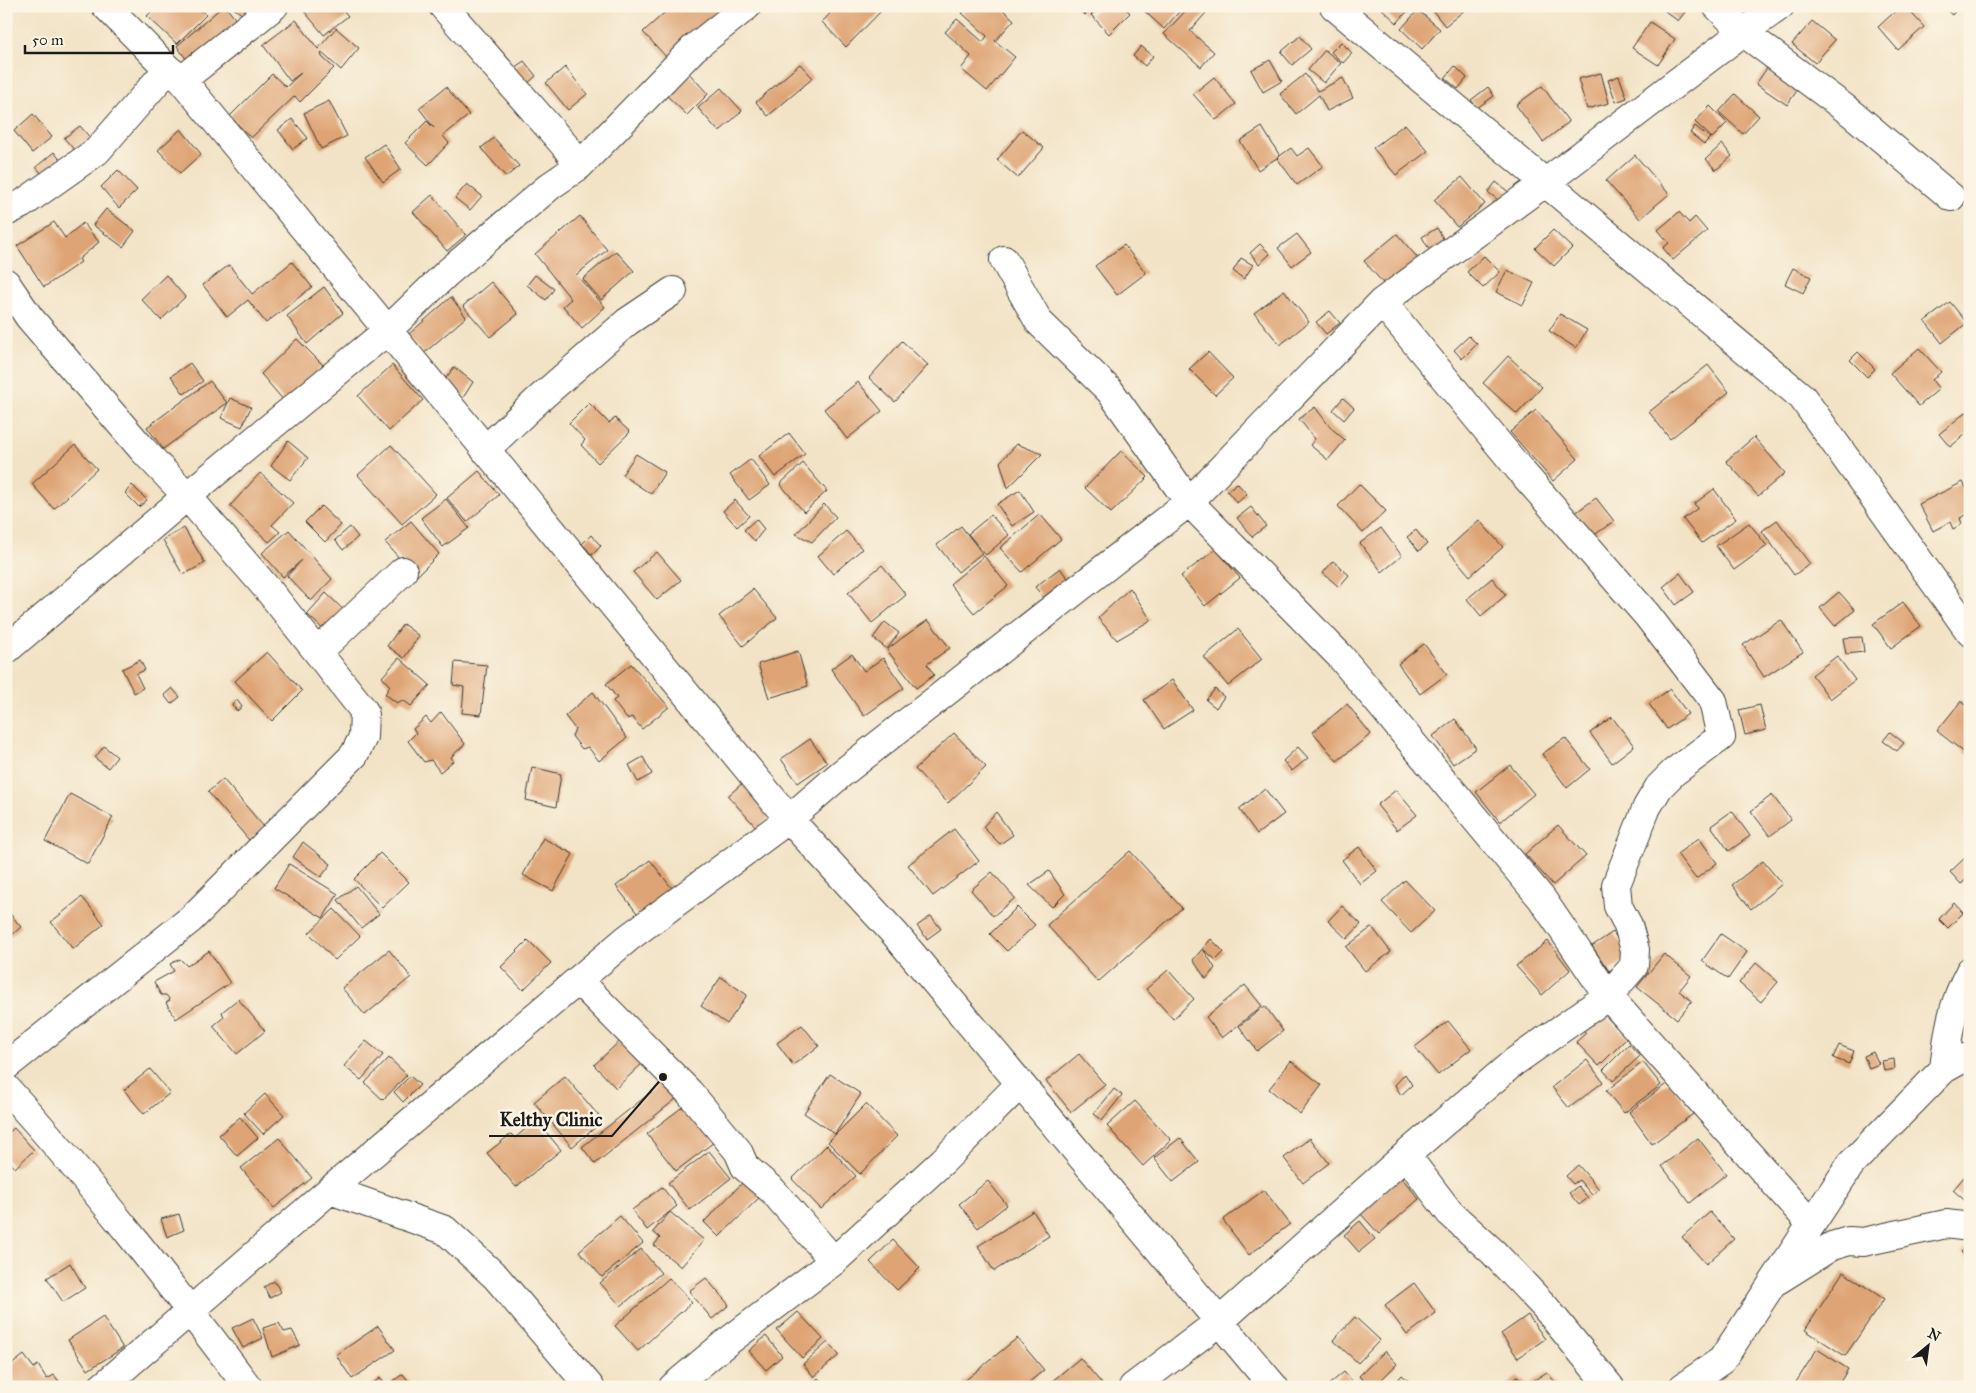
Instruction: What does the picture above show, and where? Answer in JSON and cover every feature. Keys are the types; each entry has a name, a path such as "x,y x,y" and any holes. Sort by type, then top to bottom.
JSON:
{"street":[{"path":"106,6 175,75 789,819 895,934 1274,1387"},
{"path":"6,212 22,204 97,151 175,75 274,6"},
{"path":"443,6 566,147 579,166"},
{"path":"6,650 187,496 388,331 447,274 550,186 579,166 694,48 747,6"},
{"path":"1334,6 1802,397 1970,632"},
{"path":"1717,6 1743,32 1854,115 1952,197"},
{"path":"102,1387 330,1190 628,938 789,819 840,774 1189,502 1382,302 1546,182 1780,6"},
{"path":"1004,260 1038,322 1110,391 1189,502 1340,656 1542,899 1608,996 1811,1224"},
{"path":"6,283 29,317 143,450 187,496 270,592 364,711 363,736 354,755 192,919 6,1066"},
{"path":"485,450 538,399 627,322 673,291"},
{"path":"1133,1387 1219,1322 1406,1155 1514,1062 1608,996 1634,966 1635,950 1633,941 1628,925 1618,906 1616,885 1625,859 1659,787 1674,772 1721,737 1714,700 1647,615 1520,470 1382,302"},
{"path":"318,652 403,571"},
{"path":"1944,1069 1952,1014 1958,993 1970,971"},
{"path":"578,980 689,1092 738,1151 745,1167 773,1191 834,1261"},
{"path":"1683,1387 1722,1360 1746,1325 1768,1287 1851,1164 1944,1069 1964,1058 1970,1058"},
{"path":"672,1387 722,1346 834,1261 943,1161 1020,1084"},
{"path":"6,1088 50,1136 190,1310 248,1387"},
{"path":"1406,1155 1450,1213 1493,1252 1545,1307 1610,1387"},
{"path":"330,1190 445,1230 496,1277 590,1387"},
{"path":"1768,1287 1832,1246 1840,1243 1849,1241 1863,1242 1946,1224 1970,1227"}],"building":[{"path":"157,6 197,6 206,15 177,44 147,16"},
{"path":"223,6 242,27 193,69 177,46"},
{"path":"231,6 269,6 252,22"},
{"path":"311,6 340,6 348,16 324,35 304,11"},
{"path":"672,6 731,6 670,61 643,32"},
{"path":"837,6 886,6 846,47 822,22"},
{"path":"969,6 999,6 1014,20 995,41 1015,57 987,91 961,69 971,56 945,32 957,19 983,42 987,36 962,13"},
{"path":"1074,6 1093,6 1085,15"},
{"path":"1100,6 1123,6 1130,13 1109,34 1091,15"},
{"path":"1139,6 1184,6 1164,29"},
{"path":"1190,6 1212,6 1190,31 1214,52 1201,67 1164,34"},
{"path":"1379,6 1412,6 1397,23"},
{"path":"1429,6 1464,6 1466,9 1445,26"},
{"path":"1669,6 1686,6 1688,8 1678,21 1665,11"},
{"path":"1901,6 1905,6 1924,27 1898,50 1878,27"},
{"path":"1942,6 1959,6 1952,15"},
{"path":"1418,10 1440,29 1422,49 1401,29"},
{"path":"296,20 318,49 336,28 359,48 341,70 321,52 322,57 334,68 300,102 295,96 251,138 230,116 272,74 286,87 301,73 290,81 263,45"},
{"path":"1812,21 1835,40 1815,63 1792,44"},
{"path":"1650,22 1675,39 1658,65 1632,48"},
{"path":"1300,36 1311,49 1292,65 1281,52"},
{"path":"1341,42 1352,53 1343,63 1331,52"},
{"path":"1141,46 1153,56 1145,66 1133,56"},
{"path":"1325,50 1341,63 1324,83 1308,70"},
{"path":"1270,60 1282,81 1263,92 1251,70"},
{"path":"524,61 536,76 524,87 511,70"},
{"path":"800,64 813,78 768,116 756,102"},
{"path":"1455,66 1467,78 1458,89 1445,78"},
{"path":"565,67 587,94 568,110 546,83"},
{"path":"1767,68 1798,89 1787,105 1756,84"},
{"path":"686,70 708,94 687,115 663,92"},
{"path":"1601,73 1609,103 1587,109 1578,79"},
{"path":"1305,74 1318,91 1343,78 1353,98 1327,111 1319,95 1296,114 1280,94"},
{"path":"1619,76 1627,98 1616,102 1608,80"},
{"path":"1214,77 1236,104 1216,120 1193,94"},
{"path":"1542,86 1569,122 1543,142 1516,105"},
{"path":"446,87 469,115 443,136 449,143 428,165 405,143 427,121 434,128 419,108"},
{"path":"1488,87 1494,96 1477,108 1471,100"},
{"path":"721,88 742,111 719,132 698,108"},
{"path":"1735,94 1759,116 1743,134 1719,112"},
{"path":"329,101 347,136 321,149 304,113"},
{"path":"1710,106 1727,123 1712,138 1695,122"},
{"path":"33,114 52,137 32,153 14,131"},
{"path":"292,119 308,138 293,149 278,130"},
{"path":"1405,124 1428,151 1396,175 1373,148"},
{"path":"80,126 93,141 77,153 64,138"},
{"path":"1695,126 1710,138 1704,144 1690,133"},
{"path":"1262,127 1280,156 1258,170 1240,141"},
{"path":"181,129 201,154 180,173 158,150"},
{"path":"1022,130 1044,148 1018,178 997,160"},
{"path":"494,138 519,166 506,177 481,148"},
{"path":"384,144 401,169 383,182 365,157"},
{"path":"1722,144 1732,156 1716,170 1706,159"},
{"path":"1291,148 1297,156 1309,148 1323,166 1297,185 1277,158"},
{"path":"54,152 65,166 48,181 36,167"},
{"path":"1635,155 1669,194 1640,219 1606,181"},
{"path":"118,170 137,190 119,208 101,187"},
{"path":"1462,177 1485,204 1457,227 1434,200"},
{"path":"1496,182 1511,194 1503,204 1488,192"},
{"path":"467,184 482,196 470,210 455,198"},
{"path":"432,195 466,235 447,251 413,212"},
{"path":"106,209 135,231 123,247 93,225"},
{"path":"1679,212 1689,223 1695,217 1707,231 1673,260 1663,248 1669,243 1658,230"},
{"path":"580,216 607,250 576,275 605,307 582,328 563,306 571,299 535,254"},
{"path":"54,222 65,238 83,223 99,242 79,259 81,262 44,287 17,246"},
{"path":"1437,228 1448,247 1433,256 1422,237"},
{"path":"1553,230 1572,248 1554,266 1535,248"},
{"path":"1297,234 1311,252 1292,266 1278,248"},
{"path":"1397,234 1422,263 1390,291 1364,261"},
{"path":"1260,244 1270,254 1259,264 1250,253"},
{"path":"1124,245 1146,273 1117,295 1095,266"},
{"path":"616,251 634,271 601,300 583,279"},
{"path":"1484,256 1500,272 1483,288 1467,272"},
{"path":"1241,258 1253,265 1244,279 1233,271"},
{"path":"292,262 312,287 266,323 248,300 227,317 203,285 229,265 252,294"},
{"path":"1793,268 1811,277 1803,293 1785,284"},
{"path":"1507,270 1534,283 1523,305 1496,292"},
{"path":"166,275 185,297 161,320 141,299"},
{"path":"535,275 554,289 546,300 527,285"},
{"path":"491,282 518,314 490,337 463,306"},
{"path":"324,287 343,313 307,344 287,316"},
{"path":"1284,290 1309,322 1280,345 1254,313"},
{"path":"451,297 466,317 423,354 408,335"},
{"path":"1950,302 1967,323 1942,343 1925,321"},
{"path":"1330,311 1340,323 1326,334 1316,322"},
{"path":"1560,314 1587,330 1576,348 1549,331"},
{"path":"1469,336 1477,344 1462,359 1454,350"},
{"path":"297,339 323,365 285,402 261,374"},
{"path":"902,341 928,365 895,402 869,378"},
{"path":"1919,348 1941,372 1932,380 1939,389 1919,406 1890,373"},
{"path":"1208,352 1233,378 1215,395 1189,369"},
{"path":"1858,352 1875,369 1867,377 1850,360"},
{"path":"1508,356 1542,387 1517,414 1483,383"},
{"path":"190,363 203,381 184,394 171,376"},
{"path":"392,365 423,400 389,431 358,396"},
{"path":"1708,365 1729,392 1670,439 1649,412"},
{"path":"454,367 473,382 461,401 441,385"},
{"path":"210,381 227,403 163,449 147,427"},
{"path":"858,382 882,411 847,439 824,409"},
{"path":"230,398 251,407 242,427 221,418"},
{"path":"1343,398 1354,408 1344,420 1333,410"},
{"path":"589,403 609,423 615,418 630,432 598,463 581,445 585,440 569,423"},
{"path":"1315,407 1330,427 1345,440 1328,460 1310,445 1315,439 1299,419"},
{"path":"1536,410 1578,459 1553,481 1510,432"},
{"path":"1966,412 1970,417 1970,439 1966,434 1950,447 1939,434"},
{"path":"789,433 805,454 775,477 759,456"},
{"path":"1754,437 1785,473 1758,496 1726,461"},
{"path":"288,441 308,458 290,480 271,466"},
{"path":"1017,444 1042,454 1008,488 1000,462"},
{"path":"75,445 97,469 54,509 32,484"},
{"path":"391,445 436,494 402,524 358,475"},
{"path":"1121,451 1148,477 1111,513 1085,488"},
{"path":"636,454 665,472 651,494 622,475"},
{"path":"751,459 770,485 749,500 730,475"},
{"path":"803,463 827,491 804,512 780,484"},
{"path":"479,471 499,495 467,522 447,498"},
{"path":"260,473 293,503 272,525 280,532 269,542 230,506"},
{"path":"1963,482 1970,495 1970,513 1960,518 1962,524 1953,529 1950,522 1933,531 1919,504"},
{"path":"1237,483 1247,494 1237,503 1227,491"},
{"path":"1359,484 1386,511 1363,533 1338,506"},
{"path":"132,485 147,500 139,507 125,493"},
{"path":"1714,489 1736,519 1702,543 1683,519 1698,508 1694,504"},
{"path":"1020,490 1034,512 1012,526 997,504"},
{"path":"1596,498 1614,521 1593,536 1575,513"},
{"path":"446,499 469,528 443,547 421,518"},
{"path":"735,500 749,516 737,527 723,511"},
{"path":"824,504 836,517 812,542 796,534"},
{"path":"321,506 341,525 325,542 305,522"},
{"path":"1251,507 1266,526 1252,537 1237,518"},
{"path":"1040,514 1061,539 1022,572 1000,548"},
{"path":"991,515 1009,535 986,555 968,534"},
{"path":"756,519 764,529 755,541 744,530"},
{"path":"1479,520 1503,547 1470,576 1447,549"},
{"path":"1777,520 1810,564 1794,575 1762,531"},
{"path":"411,521 439,554 416,577 385,542"},
{"path":"1749,523 1767,546 1734,570 1716,546"},
{"path":"961,526 982,553 958,572 937,545"},
{"path":"350,527 358,537 343,550 335,540"},
{"path":"184,528 205,563 183,575 163,540"},
{"path":"1381,528 1402,556 1382,572 1360,543"},
{"path":"289,530 332,579 311,601 287,576 302,560 283,577 262,553"},
{"path":"1416,530 1427,544 1419,551 1407,537"},
{"path":"846,531 862,549 833,574 818,556"},
{"path":"591,535 601,546 592,555 582,544"},
{"path":"1216,549 1240,578 1205,606 1181,576"},
{"path":"657,552 681,580 657,600 633,572"},
{"path":"984,556 1008,586 974,613 950,584"},
{"path":"1333,561 1349,575 1339,587 1323,573"},
{"path":"882,565 906,595 872,623 848,593"},
{"path":"1060,568 1068,579 1044,598 1035,587"},
{"path":"1680,573 1694,592 1676,605 1663,587"},
{"path":"1492,578 1506,595 1481,616 1467,599"},
{"path":"1130,588 1151,620 1117,640 1098,618"},
{"path":"753,589 777,618 743,646 719,616"},
{"path":"1839,592 1855,610 1835,626 1820,608"},
{"path":"326,593 351,617 332,638 307,614"},
{"path":"1903,602 1921,626 1891,648 1873,624"},
{"path":"928,620 950,648 927,664 934,675 916,688 887,650"},
{"path":"1781,620 1803,652 1764,677 1743,645"},
{"path":"885,622 899,633 887,649 873,638"},
{"path":"403,624 419,636 404,658 387,646"},
{"path":"1238,629 1262,659 1228,686 1204,657"},
{"path":"1862,637 1864,652 1846,654 1843,638"},
{"path":"1424,644 1447,674 1420,694 1398,664"},
{"path":"798,651 808,686 769,698 758,664"},
{"path":"267,652 302,691 272,721 235,681"},
{"path":"852,654 864,671 883,658 904,688 864,716 831,669"},
{"path":"1837,656 1855,680 1830,699 1812,675"},
{"path":"399,658 430,685 411,706 403,700 397,703 385,694 390,686 382,677"},
{"path":"140,660 145,670 136,674 143,688 134,693 122,669"},
{"path":"455,662 487,665 481,715 462,713 464,687 453,685"},
{"path":"631,664 669,707 642,729 632,717 627,719 613,701 617,698 606,684"},
{"path":"1172,680 1193,710 1164,729 1144,700"},
{"path":"172,688 180,697 171,704 164,695"},
{"path":"1215,689 1224,697 1216,708 1206,700"},
{"path":"1670,689 1688,714 1667,729 1649,704"},
{"path":"593,692 627,738 599,761 588,747 582,749 572,736 575,729 565,716"},
{"path":"237,700 242,707 237,711 232,705"},
{"path":"1961,701 1970,708 1970,757 1937,731"},
{"path":"1347,704 1371,734 1337,761 1313,732"},
{"path":"1760,705 1766,730 1745,735 1739,710"},
{"path":"441,712 465,744 451,757 453,761 440,772 431,760 424,762 408,741 416,733 413,729 426,717 431,723"},
{"path":"1612,717 1634,746 1612,763 1590,733"},
{"path":"1455,719 1476,748 1453,764 1433,736"},
{"path":"1890,732 1904,743 1897,751 1883,741"},
{"path":"954,733 986,767 948,803 915,769"},
{"path":"1565,738 1590,769 1567,788 1542,754"},
{"path":"810,739 827,763 798,783 781,759"},
{"path":"104,746 117,757 108,768 95,758"},
{"path":"1298,747 1308,758 1292,771 1283,761"},
{"path":"643,757 652,774 638,782 629,765"},
{"path":"1510,765 1534,794 1500,822 1476,792"},
{"path":"532,767 561,774 556,807 526,800"},
{"path":"223,779 264,827 249,840 208,792"},
{"path":"746,780 775,812 757,828 728,796"},
{"path":"1265,789 1284,814 1257,834 1239,809"},
{"path":"1396,790 1417,815 1397,830 1377,805"},
{"path":"70,794 113,817 88,864 45,841"},
{"path":"1772,795 1791,820 1770,836 1751,811"},
{"path":"1732,811 1750,836 1729,851 1711,826"},
{"path":"996,812 1013,835 1000,844 983,827"},
{"path":"1558,825 1586,856 1553,885 1525,854"},
{"path":"954,829 979,861 933,896 908,865"},
{"path":"543,838 573,854 553,891 523,875"},
{"path":"1699,838 1717,863 1696,879 1677,854"},
{"path":"303,842 331,864 321,877 293,857"},
{"path":"1359,847 1377,871 1360,884 1342,860"},
{"path":"1130,851 1182,908 1098,982 1047,925"},
{"path":"380,853 409,882 382,908 354,879"},
{"path":"1970,853 1970,876 1961,884 1950,872"},
{"path":"650,860 674,891 640,917 616,886"},
{"path":"1763,861 1782,884 1751,909 1732,885"},
{"path":"289,864 338,894 323,918 274,888"},
{"path":"1049,871 1065,894 1052,907 1029,885"},
{"path":"992,872 1015,898 993,916 971,890"},
{"path":"1405,880 1435,911 1411,933 1382,902"},
{"path":"356,886 379,914 361,928 338,900"},
{"path":"82,897 104,924 73,949 51,922"},
{"path":"1954,903 1963,913 1948,928 1939,919"},
{"path":"1342,906 1361,924 1347,939 1328,921"},
{"path":"1017,907 1035,925 1007,951 990,934"},
{"path":"6,909 21,927 6,940"},
{"path":"334,909 360,936 335,960 309,933"},
{"path":"931,916 941,929 927,939 917,926"},
{"path":"1372,927 1391,952 1365,971 1346,947"},
{"path":"1613,932 1630,957 1609,971 1592,946"},
{"path":"1721,934 1747,952 1728,979 1702,961"},
{"path":"1211,939 1224,952 1216,960 1203,949 1215,968 1206,979 1193,960"},
{"path":"528,940 551,963 523,990 501,967"},
{"path":"1548,941 1570,970 1542,995 1516,966"},
{"path":"389,950 411,977 365,1015 342,988"},
{"path":"209,951 230,983 176,1019 166,1003 170,1000 166,995 161,995 154,982 174,971 170,964 180,959 187,966"},
{"path":"1664,954 1691,976 1679,991 1692,1001 1677,1019 1637,987"},
{"path":"1756,963 1778,982 1761,1002 1739,983"},
{"path":"1168,970 1194,999 1173,1019 1146,989"},
{"path":"721,977 747,995 727,1024 701,1006"},
{"path":"1245,985 1262,1006 1222,1038 1206,1017"},
{"path":"238,999 265,1031 237,1054 213,1026 224,1017 222,1012"},
{"path":"1265,1006 1283,1031 1257,1051 1239,1026"},
{"path":"1599,1009 1627,1038 1599,1066 1576,1042 1586,1033 1581,1028"},
{"path":"1448,1021 1471,1049 1438,1075 1415,1047"},
{"path":"802,1025 819,1046 793,1065 777,1043"},
{"path":"621,1040 643,1063 616,1088 594,1065"},
{"path":"366,1041 383,1055 361,1080 344,1066"},
{"path":"1629,1044 1640,1056 1613,1081 1603,1070"},
{"path":"1839,1045 1854,1051 1849,1064 1833,1058"},
{"path":"1873,1052 1879,1064 1869,1068 1864,1056"},
{"path":"1079,1054 1105,1085 1071,1112 1046,1081"},
{"path":"389,1058 407,1075 383,1100 365,1083"},
{"path":"1894,1059 1895,1069 1884,1071 1882,1061"},
{"path":"1587,1060 1603,1082 1569,1108 1552,1087"},
{"path":"1291,1061 1322,1085 1300,1114 1269,1089"},
{"path":"1643,1062 1661,1085 1624,1113 1606,1091"},
{"path":"150,1069 170,1093 144,1114 124,1090"},
{"path":"830,1074 861,1094 835,1134 804,1113"},
{"path":"1405,1074 1412,1085 1401,1095 1395,1085"},
{"path":"410,1076 420,1085 403,1102 394,1092"},
{"path":"565,1076 603,1121 572,1147 534,1102"},
{"path":"669,1078 682,1094 595,1164 582,1147"},
{"path":"1669,1082 1693,1114 1652,1144 1629,1112"},
{"path":"1114,1089 1122,1095 1102,1120 1094,1114"},
{"path":"265,1094 284,1115 263,1134 244,1113"},
{"path":"1135,1101 1171,1140 1143,1166 1107,1126"},
{"path":"866,1104 897,1136 860,1174 828,1142"},
{"path":"685,1105 714,1142 676,1171 647,1134"},
{"path":"240,1117 258,1138 237,1156 219,1135"},
{"path":"536,1120 561,1150 516,1187 487,1153 511,1134 515,1138"},
{"path":"14,1128 34,1150 15,1168 6,1158 6,1135"},
{"path":"279,1138 312,1178 274,1208 241,1168"},
{"path":"1180,1138 1199,1162 1173,1182 1154,1158"},
{"path":"1310,1138 1329,1163 1303,1183 1284,1158"},
{"path":"1698,1138 1726,1174 1690,1203 1662,1166"},
{"path":"827,1145 856,1176 821,1209 792,1179"},
{"path":"709,1151 731,1178 690,1210 668,1183"},
{"path":"1578,1165 1599,1189 1592,1195 1579,1180 1573,1184 1566,1176"},
{"path":"749,1176 765,1192 719,1237 704,1222"},
{"path":"1401,1177 1419,1199 1379,1234 1360,1213"},
{"path":"1964,1177 1970,1182 1970,1205 1953,1190"},
{"path":"988,1181 1007,1205 978,1228 959,1204"},
{"path":"1578,1186 1588,1198 1579,1205 1569,1193"},
{"path":"662,1187 677,1206 647,1230 632,1210"},
{"path":"1264,1190 1290,1224 1249,1255 1223,1220"},
{"path":"1033,1211 1049,1236 994,1271 978,1246"},
{"path":"670,1212 704,1240 681,1267 654,1245 660,1238 653,1232"},
{"path":"1710,1212 1734,1239 1706,1264 1682,1237"},
{"path":"179,1214 184,1230 167,1237 161,1219"},
{"path":"620,1216 643,1243 602,1277 579,1251"},
{"path":"1360,1221 1375,1239 1359,1252 1344,1235"},
{"path":"893,1240 920,1268 897,1290 870,1262"},
{"path":"1970,1244 1970,1262 1961,1252"},
{"path":"641,1249 661,1273 621,1306 600,1283"},
{"path":"70,1263 85,1288 63,1302 47,1278"},
{"path":"1843,1272 1884,1299 1845,1356 1805,1330"},
{"path":"669,1278 692,1302 638,1351 615,1326"},
{"path":"706,1278 729,1305 712,1319 689,1291"},
{"path":"274,1281 281,1292 270,1298 264,1287"},
{"path":"1414,1283 1436,1313 1407,1335 1385,1305"},
{"path":"798,1312 823,1339 802,1358 777,1330"},
{"path":"1528,1315 1545,1339 1518,1358 1501,1334"},
{"path":"103,1317 123,1348 88,1370 68,1340"},
{"path":"1355,1317 1380,1340 1358,1363 1333,1340"},
{"path":"253,1318 263,1338 243,1348 232,1328"},
{"path":"279,1323 284,1332 292,1330 300,1345 272,1357 263,1328"},
{"path":"378,1326 395,1350 352,1379 336,1355"},
{"path":"766,1336 782,1356 766,1370 749,1351"},
{"path":"1017,1338 1044,1370 1023,1387 965,1387 962,1383"},
{"path":"828,1342 839,1355 814,1377 803,1364"},
{"path":"1817,1349 1848,1369 1837,1387 1793,1387"},
{"path":"1385,1351 1397,1364 1374,1387 1369,1387 1359,1376"},
{"path":"24,1355 34,1368 38,1365 47,1379 54,1375 61,1384 57,1387 10,1387 6,1382 6,1369"},
{"path":"1080,1358 1103,1385 1101,1387 1045,1387"},
{"path":"1344,1372 1356,1387 1326,1387"},
{"path":"1547,1372 1559,1387 1506,1387 1517,1376 1528,1384"},
{"path":"403,1374 413,1387 368,1387 380,1378 386,1386"},
{"path":"1402,1375 1411,1383 1408,1387 1392,1387"},
{"path":"818,1378 826,1387 809,1387"}],"place":[{"name":"Kelthy Clinic","path":"663,1077"}]}
